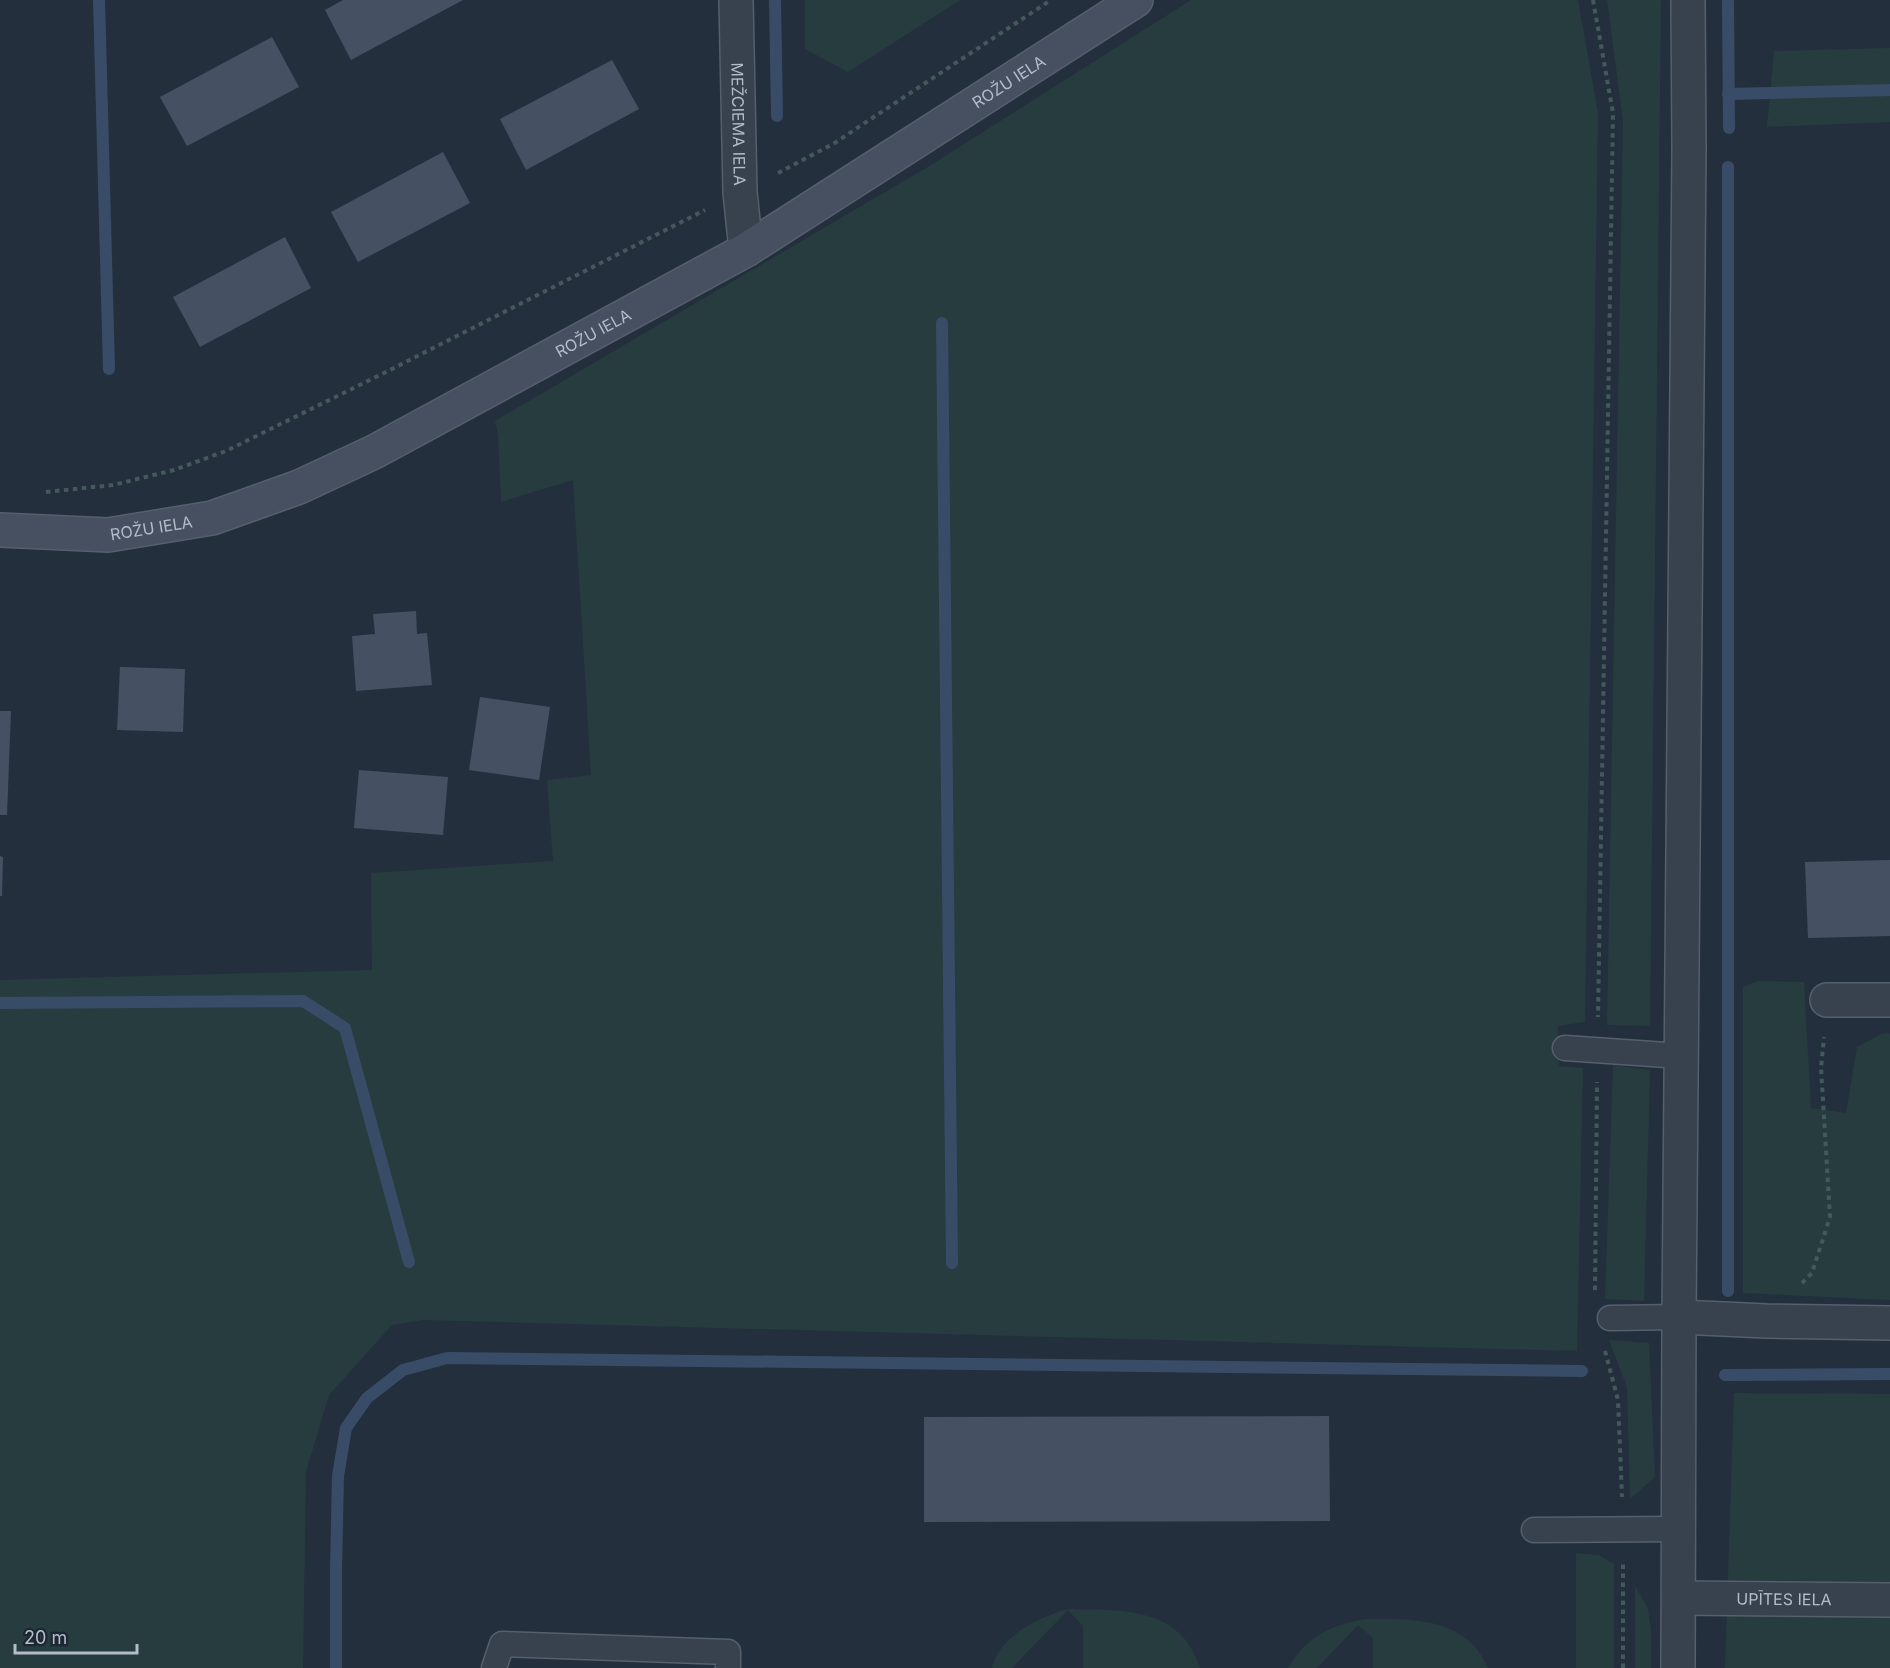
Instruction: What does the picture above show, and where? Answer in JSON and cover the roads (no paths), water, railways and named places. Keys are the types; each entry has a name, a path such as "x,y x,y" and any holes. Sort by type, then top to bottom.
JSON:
{"street":[{"name":"MEŽCIEMA IELA","path":"736,0 740,192 746,250"},
{"name":"ROŽU IELA","path":"0,530 108,535 212,518 299,487 374,452 746,250 1136,0"},
{"path":"1678,1668 1689,173 1688,0"},
{"path":"1827,1000 1890,1000"},
{"path":"1679,1317 1890,1323"},
{"name":"UPĪTES IELA","path":"1679,1599 1890,1600"}],"lane":[{"path":"1565,1048 1681,1056"},
{"path":"1602,1309 1679,1317"},
{"path":"1534,1530 1678,1529"},
{"path":"494,1668 502,1644 728,1652 728,1668"}],"waterway":[{"path":"99,0 109,369"},
{"path":"775,0 777,116"},
{"path":"1728,0 1729,128"},
{"path":"1728,94 1890,90"},
{"path":"1728,167 1728,1291"},
{"path":"942,323 952,1263"},
{"path":"0,1003 303,1001 345,1028 409,1262"},
{"path":"336,1668 338,1476 346,1428 367,1398 403,1370 447,1358 1582,1371"},
{"path":"1725,1375 1890,1374"}]}
